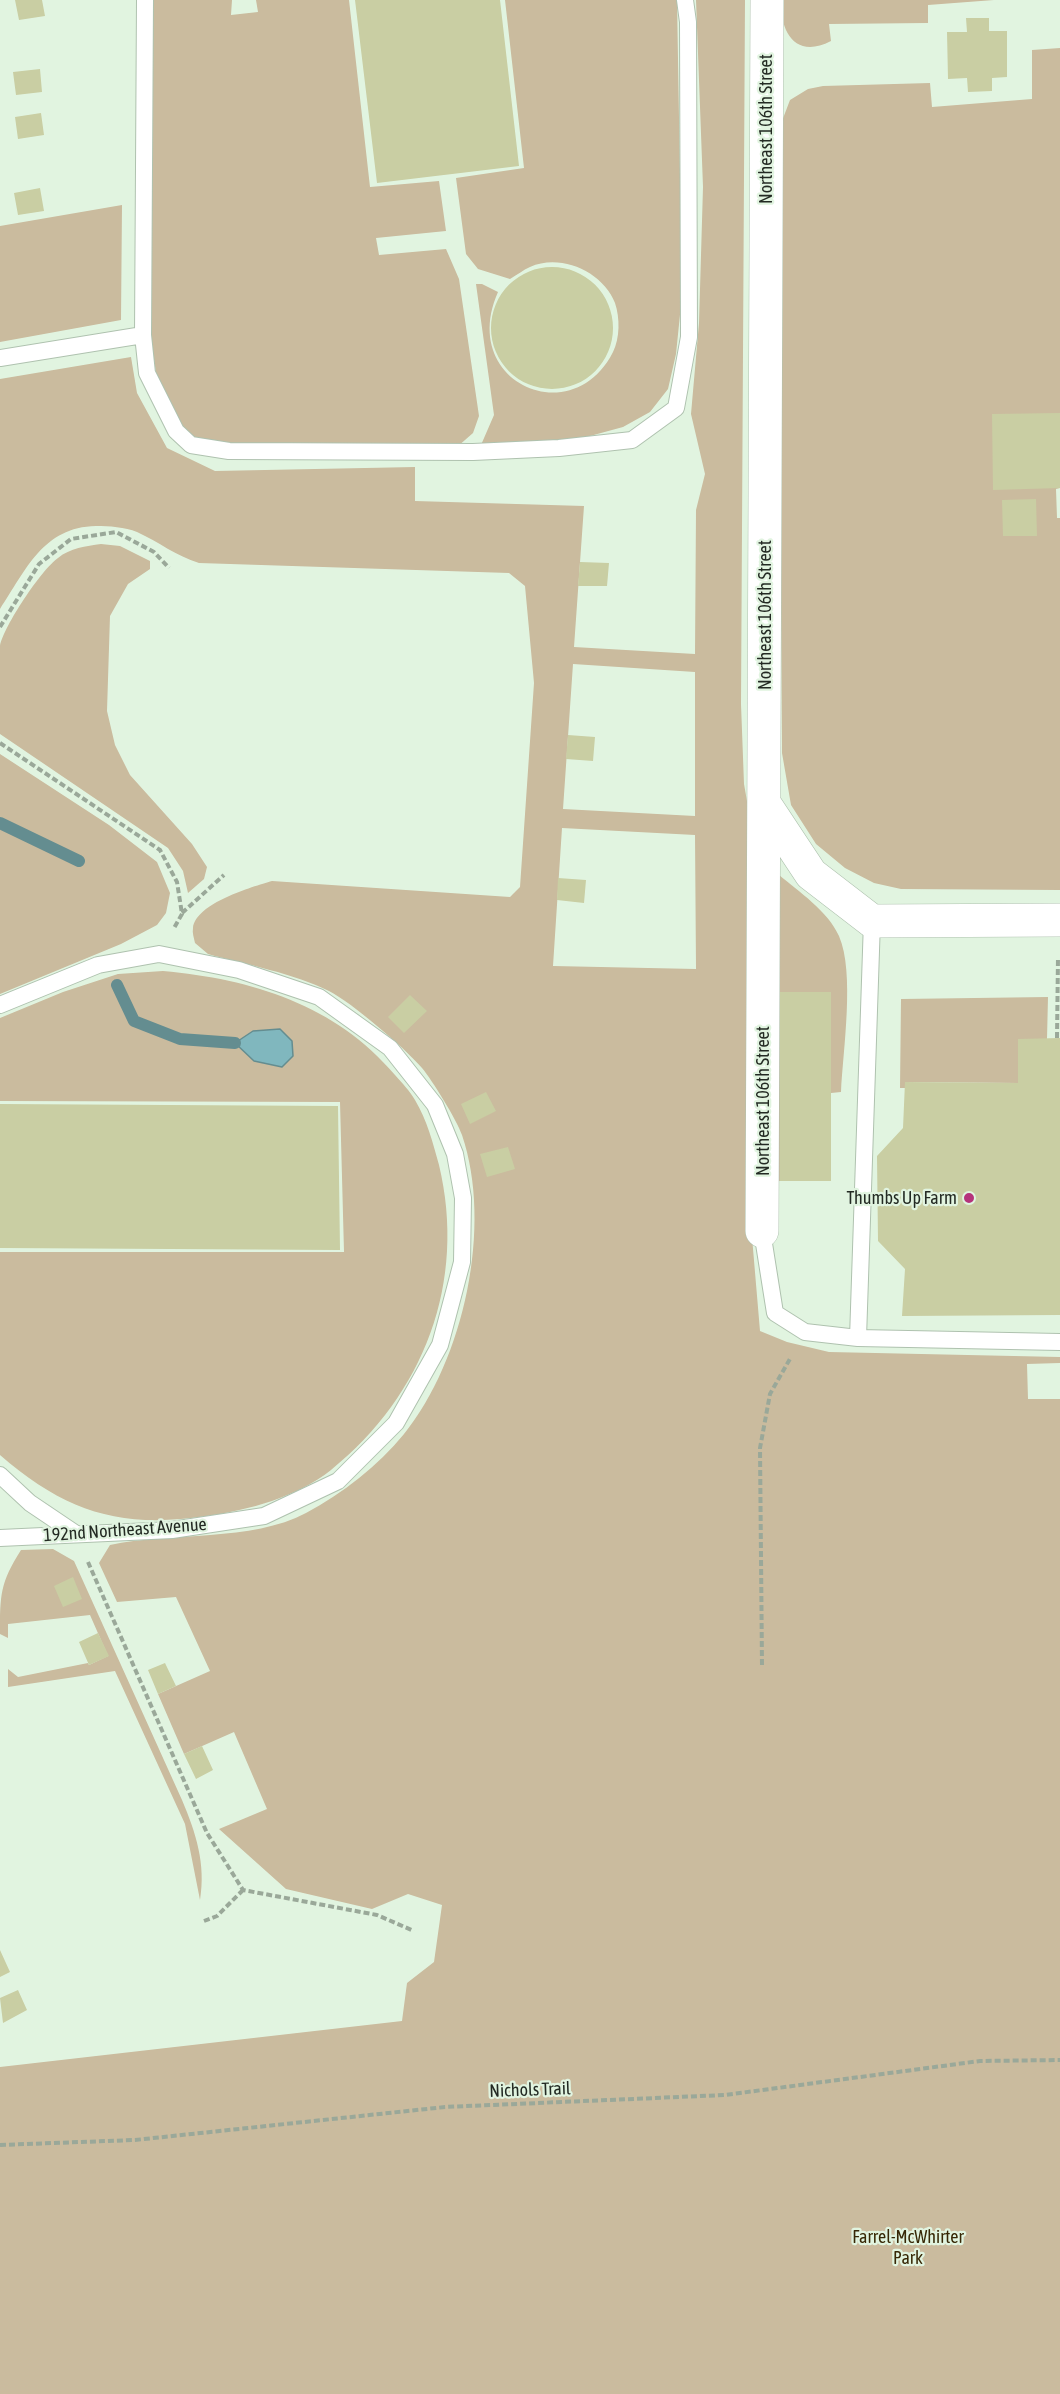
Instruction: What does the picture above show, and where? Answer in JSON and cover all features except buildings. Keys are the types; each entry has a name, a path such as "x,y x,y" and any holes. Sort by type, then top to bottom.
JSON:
{"street":[{"name":"Northeast 106th Street","path":"762,1231 767,0"},
{"path":"764,803 812,874 872,921 1059,920"}],"lane":[{"path":"145,0 143,334 147,374 176,431 191,445 228,451 473,452 559,448 632,440 676,408 689,337 688,33 685,0"},
{"path":"0,358 143,334"},
{"path":"858,1338 872,921"},
{"name":"192nd Northeast Avenue","path":"0,1005 98,965 159,954 239,970 319,997 390,1048 435,1105 455,1154 463,1198 462,1262 440,1345 396,1423 338,1481 264,1516 172,1530 0,1538"},
{"path":"762,1231 775,1313 805,1332 858,1338 1060,1342"},
{"path":"0,1475 30,1503 76,1534"}],"path":[{"path":"0,627 39,564 71,539 116,532 154,552 169,568"},
{"path":"0,743 160,850 177,882 182,914"},
{"path":"159,954 182,914 224,875"},
{"path":"1057,1038 1059,920"},
{"path":"762,1665 760,1448 770,1394 805,1332"},
{"path":"76,1534 207,1833 243,1890 377,1915 414,1931"},
{"path":"204,1921 217,1916 243,1890"},
{"name":"Nichols Trail","path":"0,2145 135,2140 445,2107 725,2095 980,2061 1060,2060"}],"green space":[{"path":"154,0 232,0 231,15 258,12 256,0 349,0 370,187 439,181 446,231 376,238 379,255 446,249 459,279 479,416 473,433 457,447 187,445 158,386 149,326 149,34"},
{"path":"505,0 677,0 682,295 676,354 668,389 650,412 623,427 579,439 481,445 494,415 476,284 482,284 498,292 490,324 493,351 506,372 525,386 548,392 572,389 595,376 613,352 618,328 617,309 609,292 601,282 580,268 555,262 542,263 527,268 510,279 478,269 466,254 456,178 524,168"},
{"name":"Farrel-McWhirter Park","path":"696,0 745,0 741,704 744,784 753,835 752,1237 760,1331 787,1342 829,1352 1060,1357 1060,1363 1027,1364 1028,1399 1060,1399 1060,2394 0,2394 0,2067 402,2021 407,1983 434,1962 442,1905 408,1894 372,1909 286,1889 219,1829 267,1809 234,1732 184,1754 158,1694 210,1671 176,1597 117,1602 99,1563 110,1545 261,1528 285,1522 306,1513 359,1478 394,1446 425,1404 443,1369 457,1331 467,1291 473,1250 474,1210 471,1171 462,1135 450,1110 414,1059 377,1026 339,997 301,979 208,954 195,943 193,928 196,919 214,904 226,897 272,881 510,897 520,887 534,683 525,586 509,573 199,563 132,530 96,526 78,528 49,542 28,566 0,609 0,379 131,357 137,393 167,448 215,471 415,467 415,501 584,506 574,647 695,654 696,510 705,474 691,414 699,323 703,187","holes":["573,664 695,672 695,816 563,809","562,828 695,835 696,969 553,966"]},
{"path":"781,0 994,0 928,5 928,23 829,24 831,41 819,46 808,47 792,40 787,32 783,23"},
{"path":"1060,48 1060,488 1056,489 1057,518 1060,518 1060,890 901,889 874,883 845,868 816,844 791,805 782,753 779,234 782,121 790,100 808,89 823,86 930,83 932,107 1032,99 1032,50"},
{"path":"122,205 121,320 0,342 0,226"},
{"path":"101,544 120,546 150,561 150,569 128,584 110,616 107,711 115,745 130,775 192,844 207,867 204,879 188,893 183,871 168,848 0,734 0,646 8,626 33,586 51,564 73,550"},
{"path":"0,754 109,825 157,862 170,893 166,913 157,925 121,944 0,994"},
{"path":"778,874 828,918 839,936 846,970 847,1012 841,1092 831,1093 831,992 781,992 780,1181 769,1182"},
{"path":"163,971 228,981 290,1000 319,1013 346,1030 372,1051 411,1093 432,1140 439,1165 446,1209 447,1251 442,1293 430,1333 413,1371 391,1407 363,1440 331,1470 303,1488 256,1506 207,1516 147,1520 96,1512 72,1503 24,1475 0,1455 0,1252 344,1252 340,1102 0,1101 0,1018 63,992 118,974"},
{"path":"1048,997 1047,1039 1018,1039 1018,1083 905,1082 905,1088 900,1088 901,999"},
{"path":"53,1549 74,1561 182,1800 192,1824 201,1861 200,1900 185,1824 115,1671 8,1687 8,1669 18,1677 88,1663 89,1665 108,1656 90,1615 8,1624 8,1638 0,1634 0,1609 5,1581 21,1550"}],"water":[{"path":"280,1029 292,1041 293,1056 282,1067 254,1061 235,1043 253,1031"}],"waterway":[{"path":"0,823 79,861"},
{"path":"117,985 134,1021 180,1039 235,1043"}],"place":[{"name":"Thumbs Up Farm","path":"969,1198"}]}
